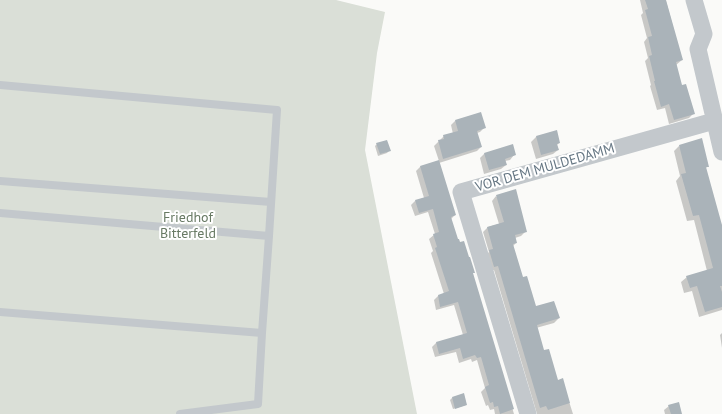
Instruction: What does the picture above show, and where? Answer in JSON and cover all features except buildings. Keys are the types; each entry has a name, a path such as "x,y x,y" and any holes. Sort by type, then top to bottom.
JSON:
{"street":[{"path":"694,0 704,34 698,49 722,152"},
{"name":"VOR DEM MULDEDAMM","path":"528,414 461,192 714,121"}],"lane":[{"path":"0,84 277,110 258,404 180,414"},
{"path":"0,181 271,202"},
{"path":"0,213 269,236"},
{"path":"0,312 262,333"}],"green space":[{"name":"Friedhof Bitterfeld","path":"0,0 336,0 385,12 377,53 365,150 417,414 0,414"}]}
